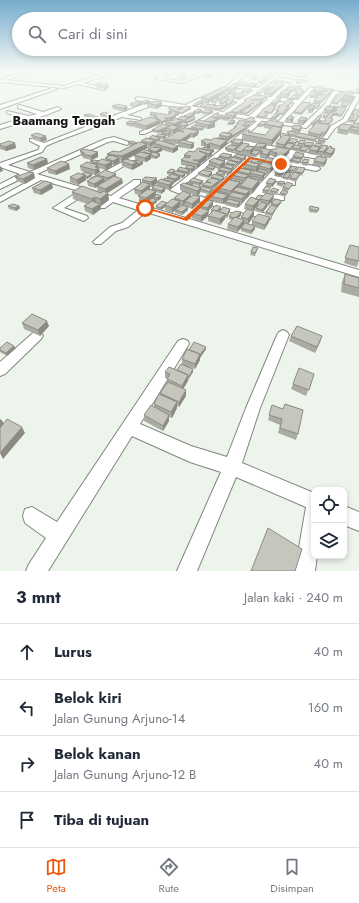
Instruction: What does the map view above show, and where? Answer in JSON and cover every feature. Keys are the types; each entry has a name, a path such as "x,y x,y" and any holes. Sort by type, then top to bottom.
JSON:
{"street":[{"path":"1,109 12,103 29,98"},
{"path":"185,107 196,101 208,103 218,98"},
{"path":"227,98 243,101"},
{"path":"84,218 57,208 82,189 221,113 233,108 247,98"},
{"path":"269,98 307,102"},
{"path":"280,123 304,98"},
{"path":"138,99 294,126 306,126 329,106 333,98"},
{"path":"250,118 274,99"},
{"path":"3,100 12,103"},
{"path":"0,165 40,151 44,146 62,137 155,102"},
{"path":"325,138 333,127 344,121 348,109 357,103"},
{"path":"320,104 329,106"},
{"path":"20,107 44,114"},
{"path":"227,107 233,108"},
{"path":"0,127 58,109"},
{"path":"142,133 196,109"},
{"path":"348,109 359,110"},
{"path":"8,112 29,118"},
{"path":"122,115 139,119"},
{"path":"0,119 13,123"},
{"path":"112,119 127,122"},
{"path":"261,120 174,191 204,203 234,210 241,209 267,217"},
{"path":"271,148 294,126"},
{"path":"52,134 62,137"},
{"path":"283,136 318,144"},
{"path":"32,140 44,146"},
{"path":"0,187 29,170 107,140 127,143"},
{"path":"234,141 319,157"},
{"path":"204,203 254,159 221,152"},
{"path":"241,209 270,177 279,163 293,153"},
{"path":"279,163 316,169"},
{"path":"0,165 17,170 29,170 41,177 145,208 187,218 359,274"},
{"path":"0,200 41,177"},
{"path":"270,177 292,183"},
{"path":"102,206 137,182"},
{"path":"257,192 281,198"},
{"path":"98,242 113,229 125,225 145,208"},
{"path":"187,571 232,467 253,408 283,335"},
{"path":"0,370 37,336"},
{"path":"36,571 182,344"},
{"path":"130,427 190,454 232,467 311,501"},
{"path":"32,516 59,535"},
{"path":"347,516 359,522"},
{"path":"305,571 312,523"}],"building":[{"path":"223,98 229,98 223,103 219,102"},
{"path":"249,98 264,98 252,100 263,100 247,113 240,113 251,106 249,106 254,102 237,113 231,111"},
{"path":"277,98 281,98 275,104 271,103"},
{"path":"317,98 325,98 321,102 314,101"},
{"path":"336,98 343,98 338,103 332,103"},
{"path":"343,98 353,98 352,100 342,99"},
{"path":"214,99 219,99 216,102 211,101"},
{"path":"229,99 234,100 229,104 226,104 226,102"},
{"path":"288,99 293,100 285,106 289,106 282,114 280,113 274,118 271,118 279,111 276,110 280,107 278,106 282,105"},
{"path":"146,100 150,101 144,103 140,102"},
{"path":"156,101 162,102 156,105 147,103"},
{"path":"199,101 203,101 195,106 194,104"},
{"path":"136,102 141,103 135,106 130,104"},
{"path":"205,102 209,103 207,105 216,104 213,106 228,105 219,109 200,106"},
{"path":"304,102 311,103 301,113 294,112 299,105"},
{"path":"343,102 349,102 347,106 341,105"},
{"path":"313,103 320,104 317,107 311,105"},
{"path":"117,104 127,106 123,108 112,106"},
{"path":"269,105 276,106 271,113 265,111 265,113 268,114 264,117 257,116 262,110"},
{"path":"311,105 315,106 312,109 308,109"},
{"path":"186,106 191,107 182,113 169,109 169,107 183,107 177,109 180,110"},
{"path":"327,106 335,107 331,111 324,109"},
{"path":"338,106 346,108 342,115 336,114 337,113 333,114 330,118 333,119 328,124 318,123 321,121 326,121 325,119 330,113 336,111"},
{"path":"198,109 202,110 193,112"},
{"path":"206,109 213,111 208,113 202,112"},
{"path":"355,109 359,110 357,115 359,116 355,121 349,120 351,117 353,118 354,115 352,114"},
{"path":"171,111 179,113 169,118 164,118 168,119 161,122 160,120 156,119 158,118 154,117 157,115 150,114 151,112 168,115 172,113 168,112"},
{"path":"104,112 111,114 107,116 100,114"},
{"path":"229,112 237,113 233,116 225,114"},
{"path":"326,112 329,113 326,117 323,116"},
{"path":"190,113 195,113 188,117 184,116"},
{"path":"216,113 219,113 217,115 218,117 223,116 220,118 212,117 218,119 210,122 204,121"},
{"path":"88,114 101,118 97,119 84,115"},
{"path":"182,116 188,118 183,121 177,119"},
{"path":"194,116 195,118 187,122 184,121"},
{"path":"289,116 294,117 291,119 286,119"},
{"path":"318,116 322,116 319,119 321,121 318,120 313,124 311,123"},
{"path":"150,117 160,120 146,126 134,123"},
{"path":"251,117 255,118 252,122 247,121 244,123 250,125 242,125 247,127 232,136 232,134 227,133 236,127 234,127 240,120 243,121"},
{"path":"301,117 307,118 304,121 298,120"},
{"path":"174,118 183,120 174,124 165,121 174,120 170,119"},
{"path":"198,120 215,123 208,125 195,122"},
{"path":"231,120 235,121 228,123"},
{"path":"269,120 284,123 280,127 265,124"},
{"path":"130,121 136,122 132,124 126,123"},
{"path":"262,121 267,122 263,125 257,125"},
{"path":"183,122 188,123 184,126 179,124"},
{"path":"317,122 330,125 325,133 322,132 320,135 308,132"},
{"path":"354,123 359,124 359,131 350,129 352,127 358,128 352,126"},
{"path":"162,124 170,126 158,131 152,130"},
{"path":"341,124 352,125 348,131 338,129"},
{"path":"172,125 179,127 173,130 166,128"},
{"path":"194,125 204,127 202,129 191,127"},
{"path":"294,125 302,126 299,130 292,128"},
{"path":"273,126 282,128 272,140 242,134 247,130 250,130 248,132 265,135"},
{"path":"185,128 199,131 193,134 191,133 181,140 163,140 178,131 184,132 180,131"},
{"path":"161,132 171,132 168,134"},
{"path":"223,132 232,134 228,137 219,135"},
{"path":"287,132 296,132 294,135 288,134 289,133"},
{"path":"37,133 46,136 40,138 31,135"},
{"path":"298,133 317,137 315,140 295,136"},
{"path":"159,134 166,135 163,137 156,136"},
{"path":"153,135 160,139 157,140 149,138"},
{"path":"283,135 291,136 284,145 276,143"},
{"path":"146,138 155,140 150,143 141,141"},
{"path":"214,138 227,140 220,146 210,143 207,145 201,141 205,139 211,140"},
{"path":"292,138 298,140 295,143 288,142"},
{"path":"320,138 326,139 324,141 318,140"},
{"path":"236,139 243,140 239,144 231,142"},
{"path":"159,140 178,146 173,149 153,143"},
{"path":"182,140 194,143 191,145 178,142"},
{"path":"300,140 306,141 303,144 298,143"},
{"path":"9,141 15,143 5,147 0,145 0,144"},
{"path":"132,141 137,143 134,144 128,142"},
{"path":"139,142 147,144 122,156 107,154 113,151 119,152"},
{"path":"307,142 314,143 311,146 304,145"},
{"path":"243,143 249,144 241,152 235,150"},
{"path":"258,143 267,144 263,147 254,147"},
{"path":"288,143 294,144 290,149 284,147"},
{"path":"316,143 322,144 320,148 314,146"},
{"path":"230,145 238,146 233,150 225,148"},
{"path":"295,145 301,146 299,149 292,148"},
{"path":"312,145 320,147 317,151 309,150"},
{"path":"323,145 328,146 324,152 318,151"},
{"path":"247,146 254,147 250,151 243,150"},
{"path":"302,146 309,147 306,151 300,150"},
{"path":"330,146 332,147 331,148 335,149 331,154 325,152"},
{"path":"152,147 162,148 155,152 148,149"},
{"path":"204,147 214,150 211,152 212,151 202,149"},
{"path":"278,147 290,149 281,157 275,156 277,153 270,151"},
{"path":"198,148 212,151 209,154 199,151 207,154 199,160 193,160 200,162 197,164 181,160 185,157 189,158 191,156 184,155 189,151 194,152"},
{"path":"262,148 271,150 267,155 261,153 263,151 259,151"},
{"path":"84,149 98,152 91,156 82,154 84,153 80,151"},
{"path":"146,150 152,152 149,154 143,152"},
{"path":"254,150 260,151 256,155 251,153"},
{"path":"140,152 151,154 145,158 134,155"},
{"path":"153,152 160,154 156,157 150,154"},
{"path":"296,152 304,154 302,158 293,156"},
{"path":"223,153 232,155 228,158 219,156"},
{"path":"237,154 246,156 243,159 234,156"},
{"path":"111,155 119,158 113,161 105,158"},
{"path":"317,156 327,158 324,163 314,161"},
{"path":"41,157 47,159 33,165 27,163"},
{"path":"218,157 225,159 224,161 216,159"},
{"path":"233,157 242,160 239,162 230,160"},
{"path":"267,157 278,160 275,163 264,161"},
{"path":"214,158 225,161 220,165 209,161"},
{"path":"254,158 264,160 262,162 257,161 262,163 259,166 260,164 250,162"},
{"path":"294,158 302,159 299,162 291,160"},
{"path":"102,159 112,162 105,165 96,163"},
{"path":"126,159 137,162 132,165 121,161"},
{"path":"304,159 309,160 307,163 302,162"},
{"path":"136,160 143,162 138,164 137,162 133,161"},
{"path":"229,160 238,163 236,165 226,163"},
{"path":"61,161 69,164 55,171 47,168"},
{"path":"90,161 99,161 96,163"},
{"path":"247,161 260,164 256,167 244,164"},
{"path":"87,162 98,165 95,167 99,168 95,170 80,166"},
{"path":"263,162 274,165 270,169 259,166"},
{"path":"226,164 234,166 231,169 223,166"},
{"path":"282,164 289,165 285,170 279,169"},
{"path":"189,165 195,167 191,169 185,168"},
{"path":"209,165 215,167 213,169 206,167"},
{"path":"290,166 297,167 293,171 287,170"},
{"path":"180,167 190,170 187,172 177,170"},
{"path":"222,167 232,170 229,172 218,170"},
{"path":"298,167 305,168 303,173 295,172"},
{"path":"240,168 265,173 262,176 250,173 251,171 249,174 237,171"},
{"path":"171,169 175,170 172,173 167,172"},
{"path":"259,169 268,171 264,174 265,173 257,171"},
{"path":"278,169 284,171 282,175 275,174"},
{"path":"105,170 116,174 108,178 97,175"},
{"path":"203,170 212,172 208,176 198,173"},
{"path":"176,171 185,173 182,176 173,173"},
{"path":"219,171 225,173 222,175 216,173"},
{"path":"29,172 34,173 23,179 15,177"},
{"path":"85,172 92,174 86,177 82,174"},
{"path":"235,172 248,175 245,178 232,175"},
{"path":"286,172 291,173 288,178 283,177"},
{"path":"294,172 300,174 296,179 290,178"},
{"path":"78,173 85,175 77,180 70,177"},
{"path":"172,174 180,177 175,179 167,177"},
{"path":"214,174 224,177 221,180 211,177"},
{"path":"96,176 104,178 94,184 87,181"},
{"path":"114,176 122,179 105,189 97,186"},
{"path":"251,176 260,178 259,180 250,178"},
{"path":"145,177 157,178 151,182 142,180"},
{"path":"248,177 259,180 252,189 240,186"},
{"path":"165,178 175,180 172,182 163,180"},
{"path":"193,178 203,181 199,183 189,181"},
{"path":"211,178 220,180 211,187 202,185 206,182 211,183 206,181"},
{"path":"232,178 243,181 240,184 240,182 230,180"},
{"path":"270,178 276,180 272,184 266,183"},
{"path":"161,179 172,182 169,185 157,182"},
{"path":"228,179 240,182 231,191 218,188"},
{"path":"45,181 52,183 40,190 32,188"},
{"path":"280,181 285,182 283,184 277,183"},
{"path":"143,182 150,184 141,191 134,189"},
{"path":"287,182 293,184 289,189 283,187"},
{"path":"184,183 201,188 197,191 180,185"},
{"path":"156,185 165,188 161,191 152,188"},
{"path":"82,186 101,193 103,191 108,193 100,199 95,197 92,199 72,192"},
{"path":"201,186 212,189 209,192 201,189 199,187"},
{"path":"266,186 271,187 268,191 263,190"},
{"path":"237,187 250,190 246,194 233,191"},
{"path":"273,188 279,190 276,192 270,191"},
{"path":"148,189 156,191 146,198 138,196"},
{"path":"283,190 288,192 286,194 280,193"},
{"path":"183,191 191,194 183,201 174,198"},
{"path":"214,191 228,195 223,199 209,196"},
{"path":"217,192 230,194 228,196"},
{"path":"232,192 245,195 242,199 229,196"},
{"path":"266,193 274,195 269,201 260,199"},
{"path":"157,194 161,196 157,198 153,197"},
{"path":"193,195 200,197 192,204 185,201"},
{"path":"259,195 263,196 259,200 255,199"},
{"path":"251,197 259,200 253,206 245,204"},
{"path":"152,198 157,200 152,203 147,202"},
{"path":"172,199 180,201 172,208 165,205"},
{"path":"205,199 213,201 207,208 199,206"},
{"path":"229,199 240,202 237,205 225,202"},
{"path":"276,199 282,201 277,205 271,203"},
{"path":"92,201 100,204 92,209 84,206"},
{"path":"162,201 167,203 160,208 156,206"},
{"path":"261,202 267,204 262,210 256,208"},
{"path":"13,204 19,206 15,208 8,206"},
{"path":"182,205 188,207 182,212 175,210"},
{"path":"216,205 221,207 217,211 211,210"},
{"path":"271,205 277,207 272,214 266,212"},
{"path":"310,206 319,208 318,211 309,209"},
{"path":"199,207 209,211 201,216 192,213"},
{"path":"223,207 230,209 227,215 220,212"},
{"path":"247,209 254,211 248,219 241,217"},
{"path":"214,210 226,214 220,219 208,216"},
{"path":"235,211 241,212 234,218 229,216"},
{"path":"258,214 270,217 265,225 252,221"},
{"path":"235,217 244,220 238,227 228,224"},
{"path":"245,223 255,226 251,231 241,228"},
{"path":"350,245 359,247 359,261 345,258"},
{"path":"253,247 258,248 255,253 251,252"},
{"path":"345,274 359,278 359,288 344,284"},
{"path":"32,314 47,321 38,330 22,323"},
{"path":"297,326 322,336 317,347 291,336"},
{"path":"7,342 14,346 6,353 0,350 0,348"},
{"path":"194,342 206,347 200,355 189,350"},
{"path":"187,349 200,354 195,364 182,359"},
{"path":"181,364 193,369 189,377 188,375 177,370"},
{"path":"169,367 188,375 182,386 167,379 170,374 165,372"},
{"path":"299,368 314,374 309,390 293,384"},
{"path":"168,382 186,390 179,402 160,393"},
{"path":"159,394 177,402 171,412 154,404"},
{"path":"285,404 303,410 298,434 280,428 282,419 269,415 272,405 283,409"},
{"path":"151,405 169,415 163,426 144,415"},
{"path":"7,419 22,427 0,453 0,428"},
{"path":"268,528 302,549 295,571 251,571"}],"district":[{"name":"Baamang Tengah","path":"64,120"}],"route":[{"path":"145,208 185,220 250,158 281,164"}]}
